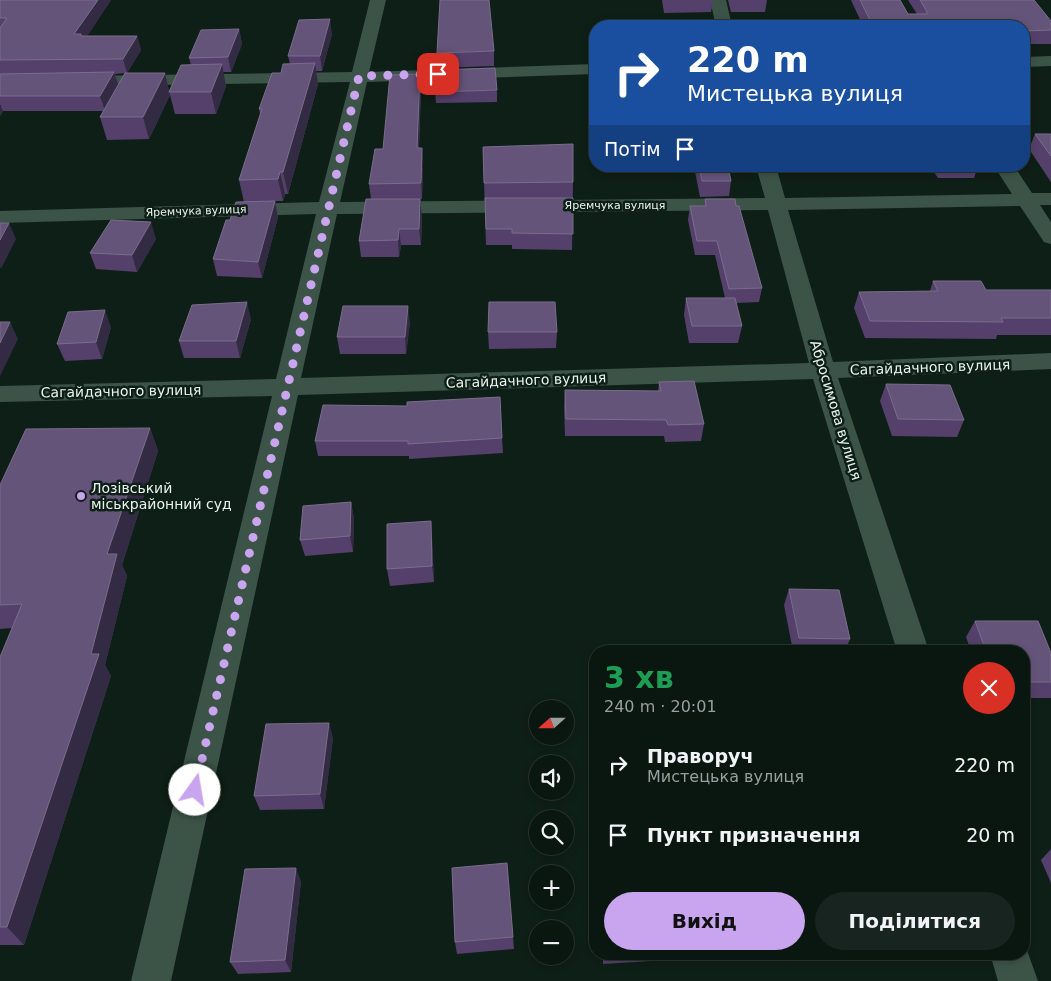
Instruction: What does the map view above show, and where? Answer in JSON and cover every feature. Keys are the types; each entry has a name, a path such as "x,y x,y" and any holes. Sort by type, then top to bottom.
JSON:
{"street":[{"path":"151,981 328,208 378,0"},
{"path":"718,0 723,20"},
{"path":"1030,62 1051,61"},
{"path":"60,81 359,76 589,69"},
{"name":"Абросимова вулиця","path":"768,172 823,371 911,645"},
{"path":"1008,172 1051,238"},
{"name":"Яремчука вулиця","path":"0,217 328,208 778,204 1051,199"},
{"name":"Сагайдачного вулиця","path":"0,394 287,388 1051,362"},
{"path":"1011,960 1018,981"}],"building":[{"path":"0,0 98,0 74,34 81,34 81,36 137,36 123,59 0,60 0,28 7,18 0,18"},
{"path":"440,0 489,0 494,51 437,53"},
{"path":"860,0 900,0 908,14 927,14 920,0 1034,0 1051,21 1051,30 1030,31 1030,20 870,20"},
{"path":"330,19 320,56 288,56 299,20"},
{"path":"239,29 228,57 189,58 201,30"},
{"path":"315,63 283,172 280,172 278,179 239,180 262,109 259,109 272,73 281,73 283,64"},
{"path":"222,64 211,92 169,92 181,65"},
{"path":"495,68 497,90 435,92 437,70"},
{"path":"114,72 100,96 0,96 0,74"},
{"path":"125,73 165,73 143,117 100,117"},
{"path":"420,74 417,148 422,148 421,183 369,184 375,149 383,149 390,75"},
{"path":"1035,134 1051,134 1051,156"},
{"path":"573,144 573,182 484,183 483,147"},
{"path":"700,172 729,172 731,181 702,181"},
{"path":"485,198 573,198 573,234 512,233 512,229 486,229"},
{"path":"366,199 420,199 419,229 399,229 398,240 359,241"},
{"path":"705,199 735,199 736,206 739,206 762,288 729,289 717,241 697,241 690,206 706,206"},
{"path":"275,201 258,262 213,259 226,220 230,220 236,202"},
{"path":"111,220 151,222 132,255 90,253"},
{"path":"0,223 9,223 0,240"},
{"path":"933,281 981,281 986,290 1051,290 1051,318 1001,318 1003,322 870,321 859,292 938,291"},
{"path":"686,298 735,298 742,326 692,326"},
{"path":"247,302 236,341 179,341 192,305"},
{"path":"489,302 555,302 557,332 488,332"},
{"path":"343,306 408,306 405,337 337,337"},
{"path":"105,310 96,342 57,344 68,312"},
{"path":"0,322 10,322 0,343"},
{"path":"694,381 704,424 668,425 666,420 566,419 565,390 661,391 659,382"},
{"path":"886,384 950,385 964,420 898,419"},
{"path":"500,397 502,438 408,444 408,441 315,441 323,405 407,406 407,402"},
{"path":"150,428 107,554 117,554 91,654 99,654 7,927 0,927 0,657 22,604 0,605 0,485 26,429"},
{"path":"351,502 350,536 300,540 303,506"},
{"path":"431,521 432,566 387,569 387,524"},
{"path":"789,589 839,590 850,639 799,638"},
{"path":"975,621 1038,621 1051,653 1051,682 1030,682 1030,645 984,645"},
{"path":"329,723 320,794 254,796 266,724"},
{"path":"507,863 513,937 455,942 452,868"},
{"path":"296,868 285,960 230,962 245,869"}],"place":[{"name":"Лозівський міськрайонний суд","path":"81,496"}],"route":[{"path":"195,790 359,76 438,74"}]}
